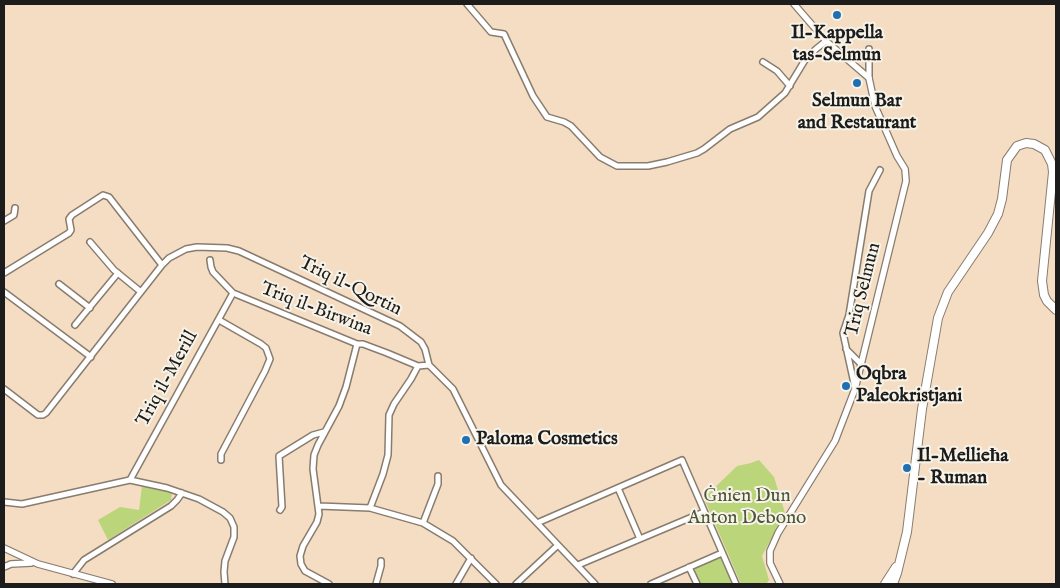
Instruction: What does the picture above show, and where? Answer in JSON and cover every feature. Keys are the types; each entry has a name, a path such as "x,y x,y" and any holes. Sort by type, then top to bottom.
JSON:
{"main road":[{"path":"893,584 901,557 911,504 922,409 939,313 948,292 988,233 998,214 1002,199 1006,160 1018,146 1026,143 1034,144 1044,150 1052,164 1053,172 1042,281 1047,301 1056,310"},
{"path":"885,584 901,557"}],"street":[{"path":"467,4 491,32 504,34 533,96 547,117 571,126 600,157 617,166 648,166 697,153 730,129 758,117 771,107 790,86 805,60 826,41"},
{"path":"794,4 826,41 869,78"},
{"name":"Triq Selmun","path":"780,584 770,563 769,557 773,544 835,441 855,389 906,181 905,169 897,156 876,106 869,78 869,49"},
{"path":"763,62 777,71 790,86"},
{"path":"855,389 843,333 849,315 869,192 880,170"},
{"path":"4,273 69,233 71,230 69,219 72,215 102,195 108,196 162,265"},
{"path":"4,221 14,215 16,208"},
{"path":"90,242 118,273 141,292"},
{"name":"Triq il-Qortin","path":"4,390 38,415 46,414 169,258 186,249 197,247 220,247 239,251 400,326 420,342 425,349 429,365 453,389 501,485 595,584"},
{"name":"Triq il-Birwina","path":"210,260 213,272 233,293 357,344 379,350 418,366 429,365"},
{"path":"75,326 118,273"},
{"path":"59,284 90,308"},
{"path":"4,292 91,358"},
{"name":"Triq il-Merill","path":"130,480 233,293"},
{"path":"219,320 261,344 266,348 270,359 265,372 221,454 221,460"},
{"path":"329,584 305,571 301,564 302,551 317,522 319,506 313,470 314,455 324,432 339,406 357,344"},
{"path":"846,349 861,364"},
{"path":"411,379 418,371 429,365"},
{"path":"370,508 388,455 387,426 389,415 418,366"},
{"path":"280,510 282,507 279,456 313,435 324,432"},
{"path":"537,522 682,460 736,584"},
{"path":"423,523 438,484 438,476"},
{"path":"4,502 22,504 130,480 168,488 208,502 230,518 234,527 234,537 225,561 225,584"},
{"path":"618,488 640,539"},
{"path":"74,574 84,560 170,506 182,493"},
{"path":"319,506 370,508 423,523 453,541 496,584"},
{"path":"578,565 704,512"},
{"path":"516,584 558,545"},
{"path":"4,548 38,564 112,584"},
{"path":"650,584 722,553"},
{"path":"4,556 14,554"},
{"path":"14,554 17,563"},
{"path":"456,584 471,558"},
{"path":"376,584 382,566 381,561"},
{"path":"4,567 17,563 38,564"},
{"path":"689,567 697,584"}],"green space":[{"name":"Ġnien Dun Anton Debono","path":"759,460 774,477 785,513 762,556 769,580 766,584 741,584 704,498 737,466"},
{"path":"142,486 169,490 172,493 171,500 108,540 98,520 120,507 139,510"},
{"path":"720,556 732,584 699,584 694,573 696,567"}],"place":[{"name":"Il-Kappella tas-Selmun","path":"837,15"},
{"name":"Selmun Bar and Restaurant","path":"857,83"},
{"name":"Oqbra Paleokristjani","path":"846,386"},
{"name":"Paloma Cosmetics","path":"466,440"},
{"name":"Il-Mellieħa - Ruman","path":"907,468"}]}
